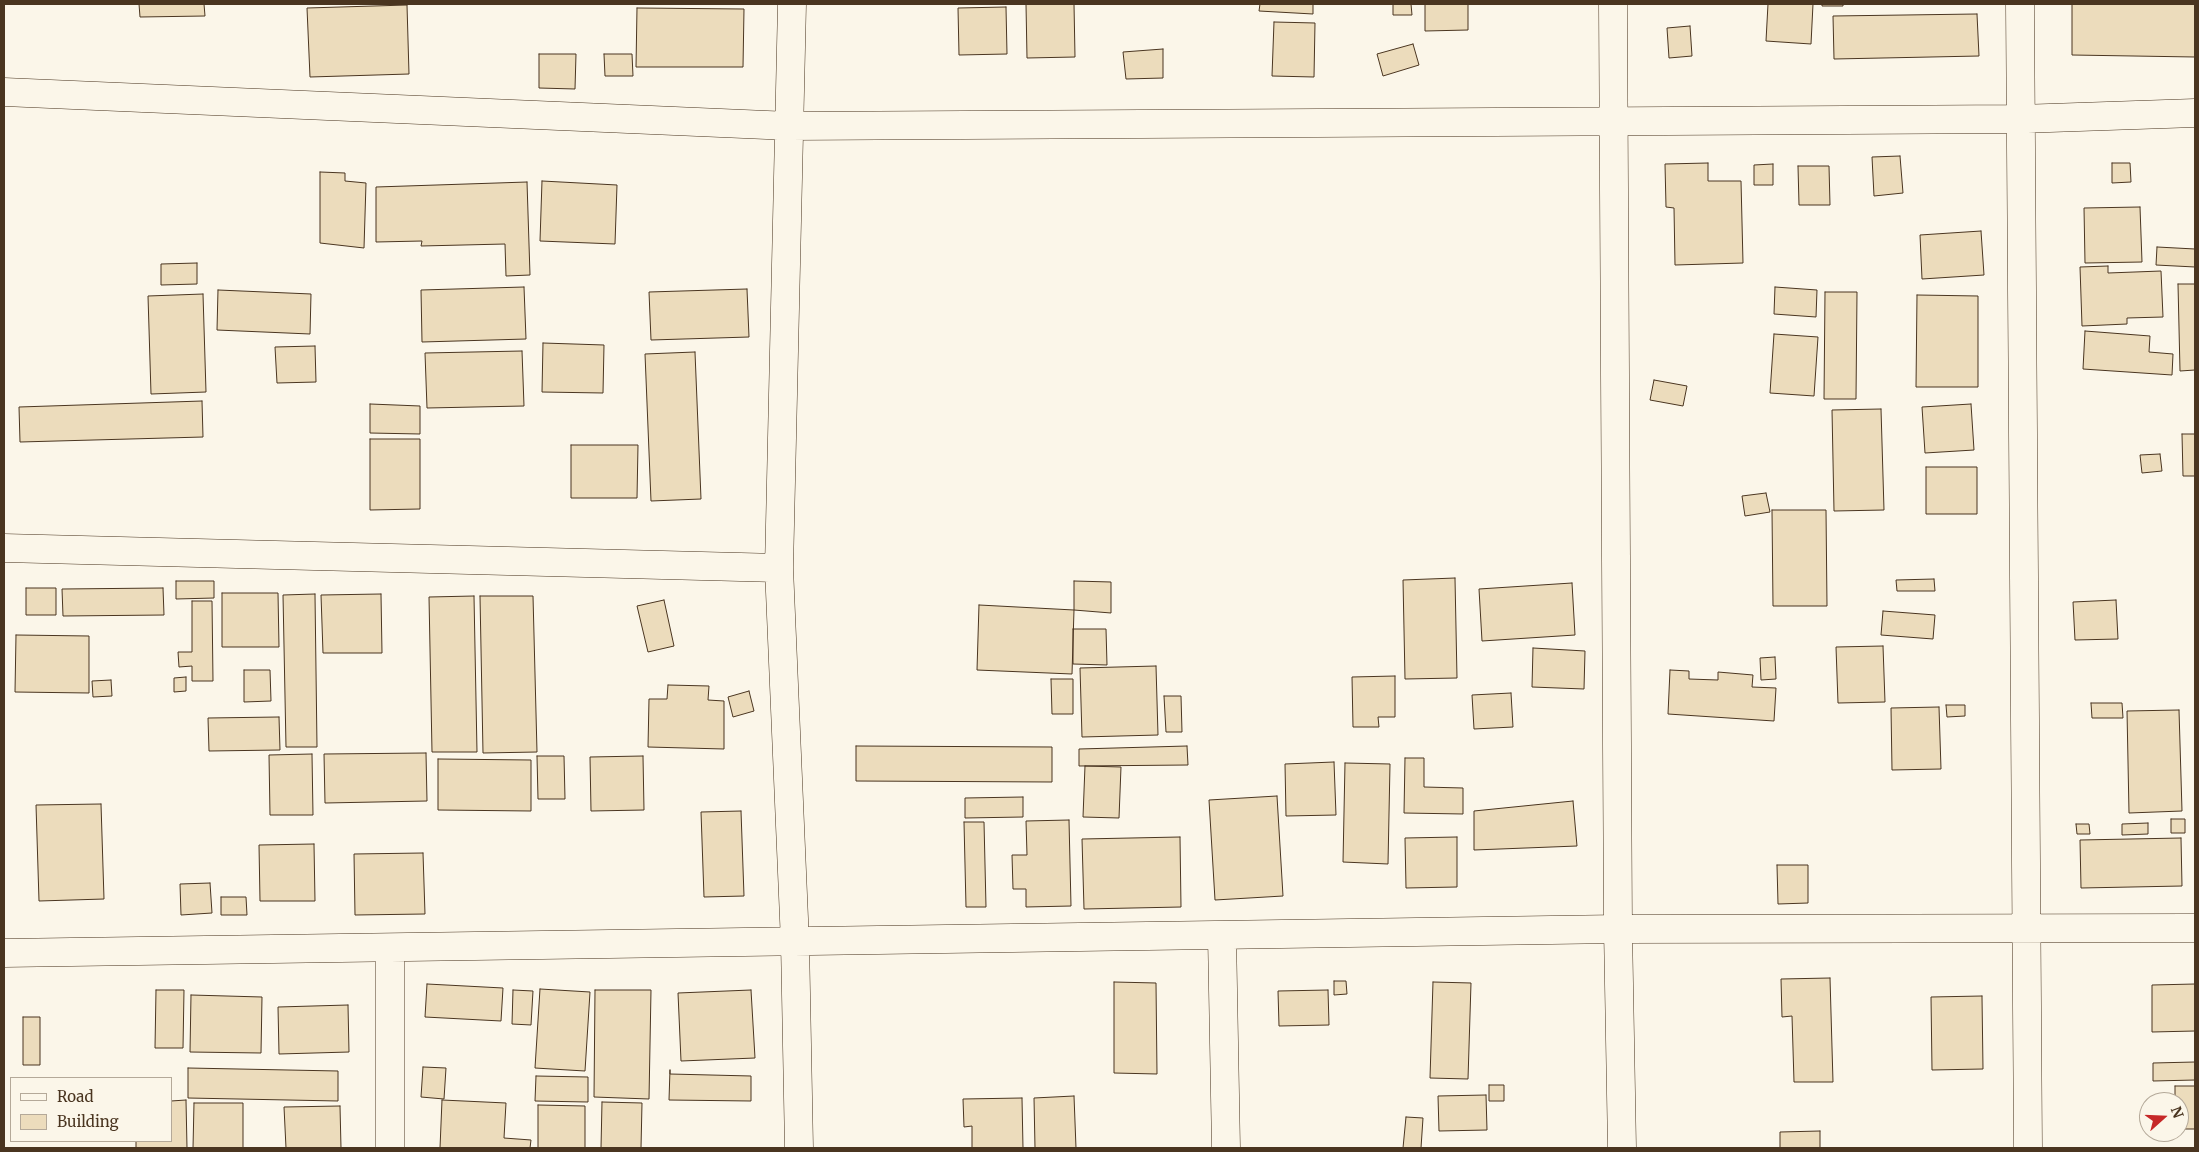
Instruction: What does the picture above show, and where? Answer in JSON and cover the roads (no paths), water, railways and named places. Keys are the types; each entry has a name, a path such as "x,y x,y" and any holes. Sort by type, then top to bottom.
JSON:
{"street":[{"path":"792,4 778,568 795,942 799,1148"},
{"path":"1613,4 1618,929 1622,1148"},
{"path":"2020,4 2028,1148"},
{"path":"4,92 790,126 2020,119 2195,113"},
{"path":"4,548 778,568"},
{"path":"4,953 1618,929 2195,928"},
{"path":"1222,936 1226,1148"},
{"path":"390,948 390,1148"}]}
